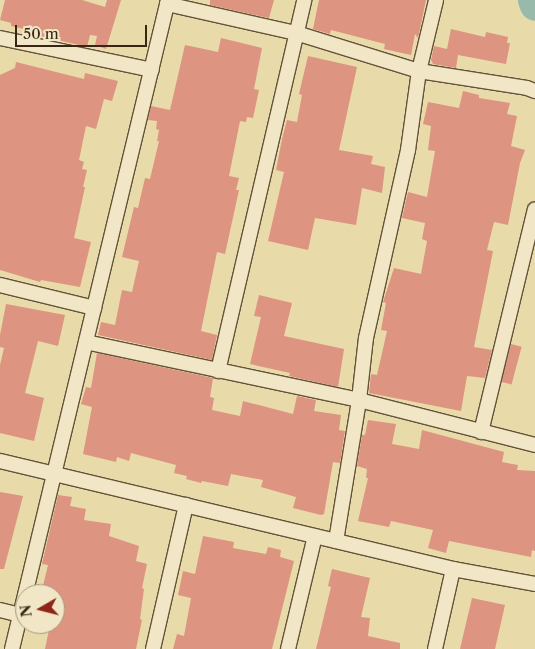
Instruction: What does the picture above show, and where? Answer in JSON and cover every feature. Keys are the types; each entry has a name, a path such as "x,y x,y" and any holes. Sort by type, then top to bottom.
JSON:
{"street":[{"path":"218,372 304,0"},
{"path":"336,541 359,400 366,338 408,150 419,71 436,0"},
{"path":"27,584 168,2 296,33 419,71 527,88 535,91"},
{"path":"0,38 152,70"},
{"path":"481,432 535,209"},
{"path":"0,286 94,308"},
{"path":"86,342 218,372 359,400 535,445"},
{"path":"0,460 453,570 535,584"},
{"path":"153,649 186,505"},
{"path":"288,649 315,536"},
{"path":"435,649 453,570"},
{"path":"0,610 15,614"},
{"path":"12,649 16,634"}],"building":[{"path":"5,0 82,0 105,7 107,0 121,0 106,49 95,45 97,36 90,35 87,47 28,33 28,30 11,26 11,23 0,20"},
{"path":"210,0 274,0 269,18 210,5"},
{"path":"319,0 426,0 418,38 415,34 411,55 384,49 385,44 331,30 330,34 313,29"},
{"path":"451,29 485,37 486,32 508,37 507,43 510,43 506,64 458,55 456,68 433,64 431,60 434,46 447,49"},
{"path":"221,38 262,48 254,89 259,90 253,118 247,117 246,122 240,121 229,176 239,178 236,190 239,190 225,254 217,252 201,331 217,335 212,360 98,335 101,322 115,325 122,290 132,292 139,261 122,257 134,207 138,208 145,178 150,179 159,141 157,141 159,130 156,129 157,121 148,120 151,106 170,110 185,45 218,52"},
{"path":"308,56 357,67 339,150 373,156 371,164 385,167 382,193 362,188 356,225 315,218 308,250 268,241 284,172 276,170 282,139 287,120 297,122 302,95 299,94"},
{"path":"16,62 84,79 85,73 118,81 112,101 104,99 96,129 86,126 79,160 84,162 82,169 87,170 74,238 91,242 80,287 41,280 40,282 0,270 0,75 15,68"},
{"path":"463,91 479,95 479,98 510,103 507,114 517,116 511,146 525,150 520,163 508,225 494,222 487,250 493,251 474,347 492,350 485,378 467,376 461,411 369,393 371,374 377,375 387,331 381,330 386,303 383,302 394,268 421,274 427,241 422,239 425,223 402,218 408,192 427,197 435,151 428,150 431,126 423,124 428,102 459,108"},
{"path":"259,295 292,303 284,336 344,349 338,387 289,376 290,373 250,364 261,317 254,316"},
{"path":"6,304 65,315 58,346 38,341 25,393 44,398 34,441 0,433 0,365 4,348 0,347 0,335"},
{"path":"511,344 522,347 512,385 501,382"},
{"path":"97,353 213,378 210,397 214,398 212,410 240,416 243,401 293,414 297,396 316,400 314,411 341,415 339,430 345,431 340,463 333,462 324,514 321,515 293,508 296,497 261,487 263,480 231,474 228,486 202,481 201,483 186,479 187,476 174,473 176,465 131,453 129,461 117,457 116,462 83,454 92,407 81,404 86,387 91,388"},
{"path":"368,420 396,424 392,444 419,449 422,430 504,452 502,462 518,465 517,470 535,471 535,551 532,550 531,557 449,541 446,553 428,548 433,530 391,521 389,527 358,521 368,478 366,478 367,469 357,466 362,435 365,435"},
{"path":"0,492 23,496 4,569 0,569"},
{"path":"58,495 72,497 70,506 86,509 84,520 111,524 109,536 139,546 136,561 147,564 142,588 144,589 140,619 142,620 136,649 45,649 48,634 65,634 65,584 43,584 48,565 42,564"},
{"path":"203,536 234,542 233,548 266,554 268,547 281,550 280,557 294,561 272,649 173,649 177,634 184,636 191,598 178,595 183,571 195,574"},
{"path":"332,569 370,578 361,617 370,618 368,636 400,643 400,649 316,649 331,587 328,586"},
{"path":"472,598 505,605 495,649 460,649"}],"waterway":[{"path":"533,0 535,5"}]}
